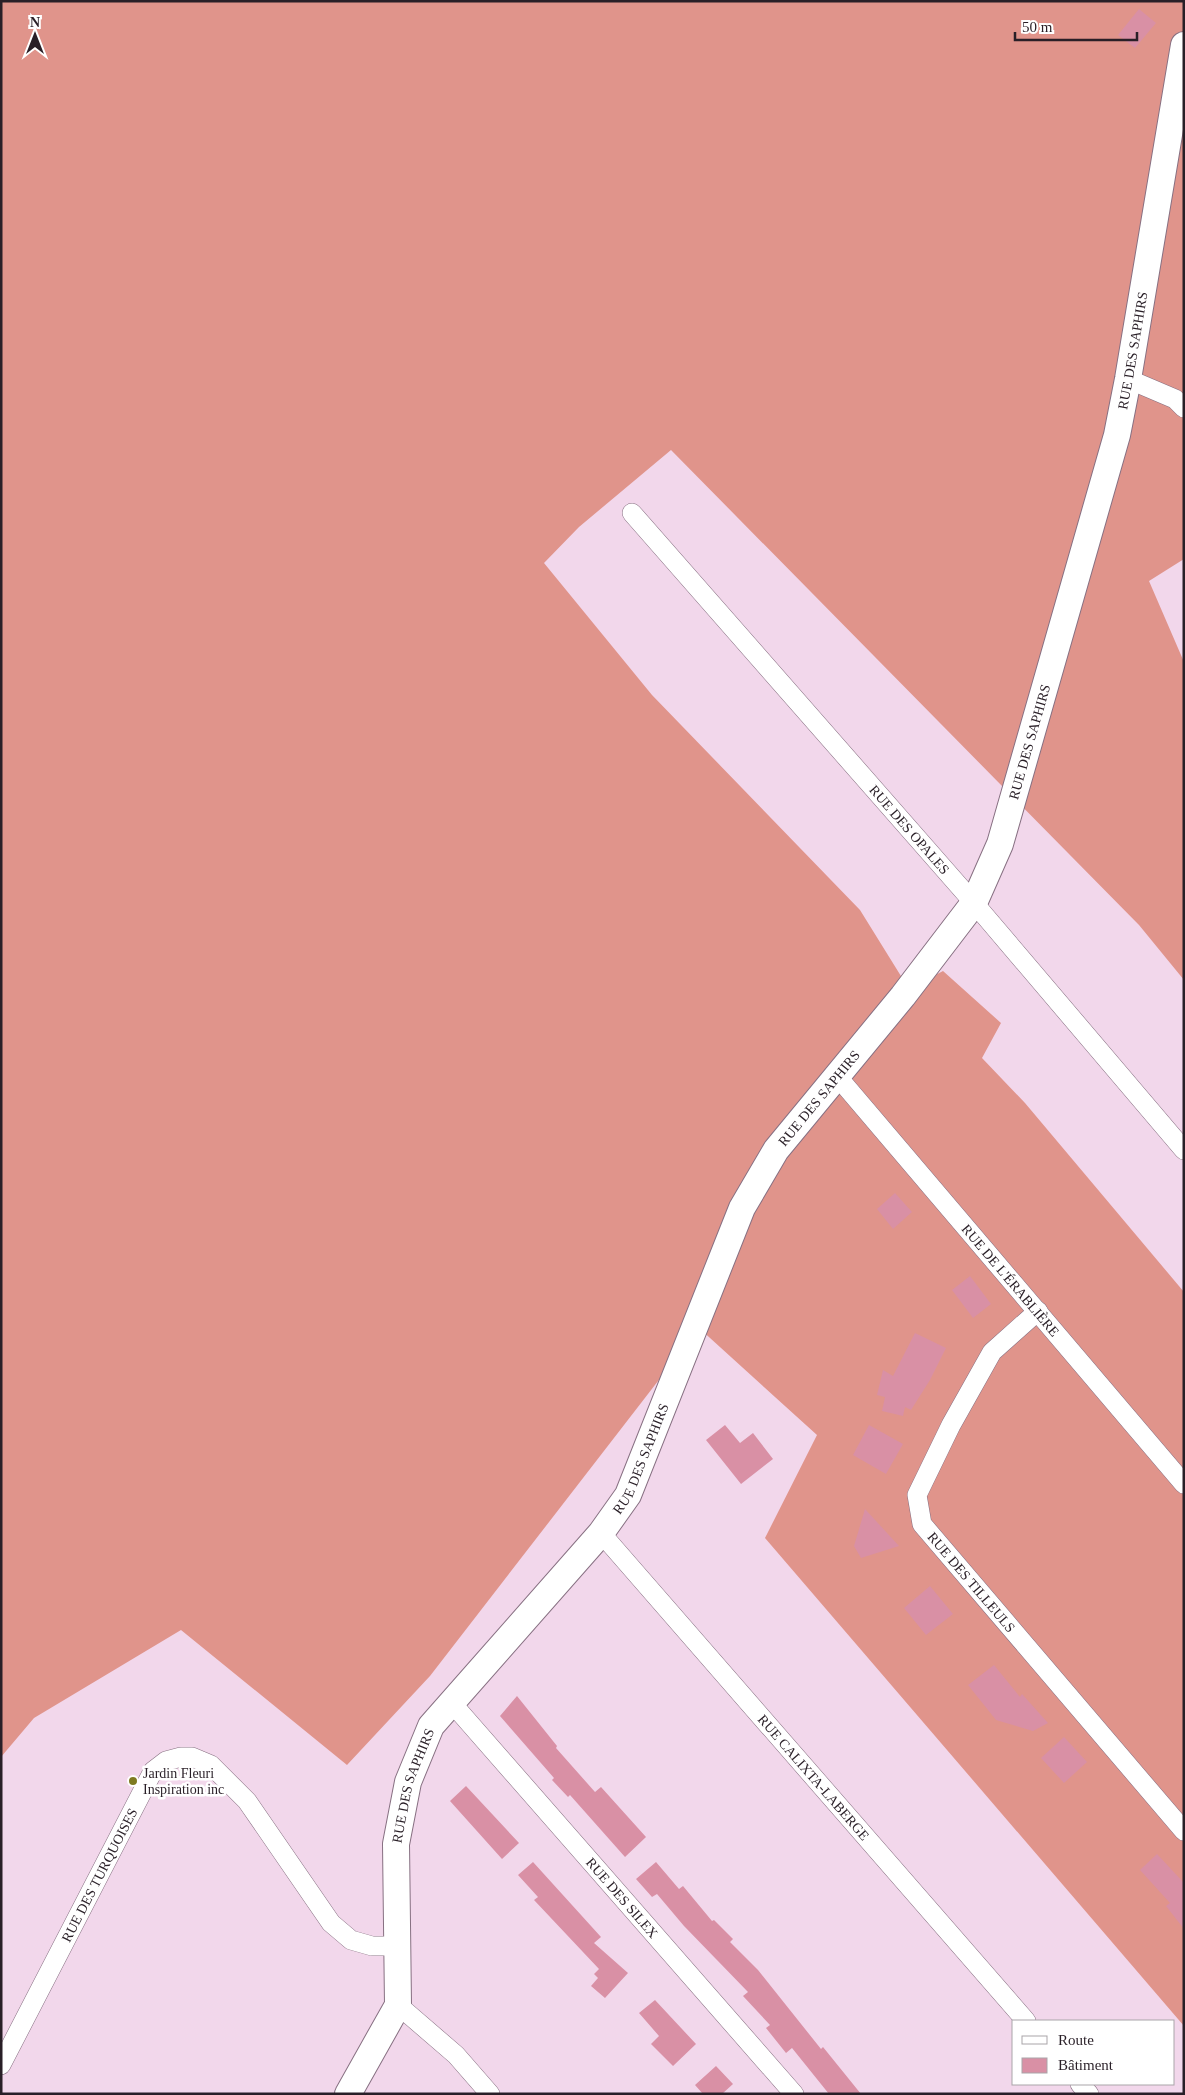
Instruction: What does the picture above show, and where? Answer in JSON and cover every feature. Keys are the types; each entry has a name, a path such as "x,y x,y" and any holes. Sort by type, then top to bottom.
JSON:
{"street":[{"name":"RUE DES SAPHIRS","path":"398,2005 396,1844 408,1782 431,1726 601,1533 628,1495 742,1208 776,1150 903,996 974,903 1000,844 1117,435 1184,45"},
{"path":"1128,379 1175,399 1184,408"},
{"name":"RUE DES OPALES","path":"632,513 974,903 1184,1150"},
{"name":"RUE DE L'ÉRABLIÈRE","path":"837,1076 1184,1484"},
{"name":"RUE DES TILLEULS","path":"1038,1311 992,1352 951,1425 917,1495 922,1524 1184,1830"},
{"name":"RUE CALIXTA-LABERGE","path":"601,1533 1025,2020"},
{"name":"RUE DES SILEX","path":"451,1702 794,2094"},
{"name":"RUE DES TURQUOISES","path":"1,2064 153,1771 166,1761 181,1757 192,1757 210,1765 247,1801 331,1923 351,1940 372,1946 397,1946"},
{"path":"348,2094 398,2005 456,2055 490,2094"}],"shaded area":[{"path":"1,1 1184,1 1184,559 1149,581 1184,662 1184,980 1139,925 671,450 579,527 544,563 652,695 860,910 909,989 943,971 1001,1023 982,1058 1025,1103 1184,1292 1184,2026 765,1538 817,1435 699,1328 430,1676 347,1765 181,1630 34,1718 1,1757"}],"building":[{"path":"1139,9 1156,23 1135,48 1118,35"},
{"path":"895,1193 912,1212 893,1229 877,1209"},
{"path":"970,1276 991,1304 973,1318 952,1290"},
{"path":"915,1333 946,1348 930,1380 911,1410 905,1407 903,1416 882,1411 885,1397 877,1395 883,1370 893,1376"},
{"path":"725,1425 740,1443 753,1433 773,1459 741,1484 706,1440"},
{"path":"869,1425 903,1444 886,1474 853,1455"},
{"path":"865,1509 899,1546 861,1558 854,1546"},
{"path":"930,1586 953,1614 926,1635 904,1608"},
{"path":"994,1665 1020,1697 1022,1694 1048,1723 1033,1731 996,1720 968,1685"},
{"path":"517,1696 557,1746 556,1748 595,1792 601,1787 646,1837 625,1857 570,1795 568,1797 552,1780 554,1778 500,1716"},
{"path":"1064,1737 1087,1762 1064,1783 1041,1758"},
{"path":"466,1786 519,1843 502,1859 450,1801"},
{"path":"1157,1854 1184,1883 1184,1929 1166,1906 1170,1903 1140,1870"},
{"path":"533,1862 601,1937 594,1943 628,1973 605,1998 591,1986 598,1978 594,1974 599,1969 534,1900 538,1897 518,1875"},
{"path":"656,1862 679,1889 683,1886 712,1921 714,1920 733,1939 730,1942 758,1970 821,2049 823,2047 861,2094 829,2094 792,2048 786,2053 766,2028 770,2025 743,1996 748,1992 684,1926 657,1894 652,1897 636,1879"},
{"path":"655,2000 696,2044 673,2066 651,2044 659,2036 639,2013"},
{"path":"716,2066 733,2084 722,2094 703,2094 695,2085"}],"place":[{"name":"Jardin Fleuri Inspiration inc","path":"133,1781"}]}
